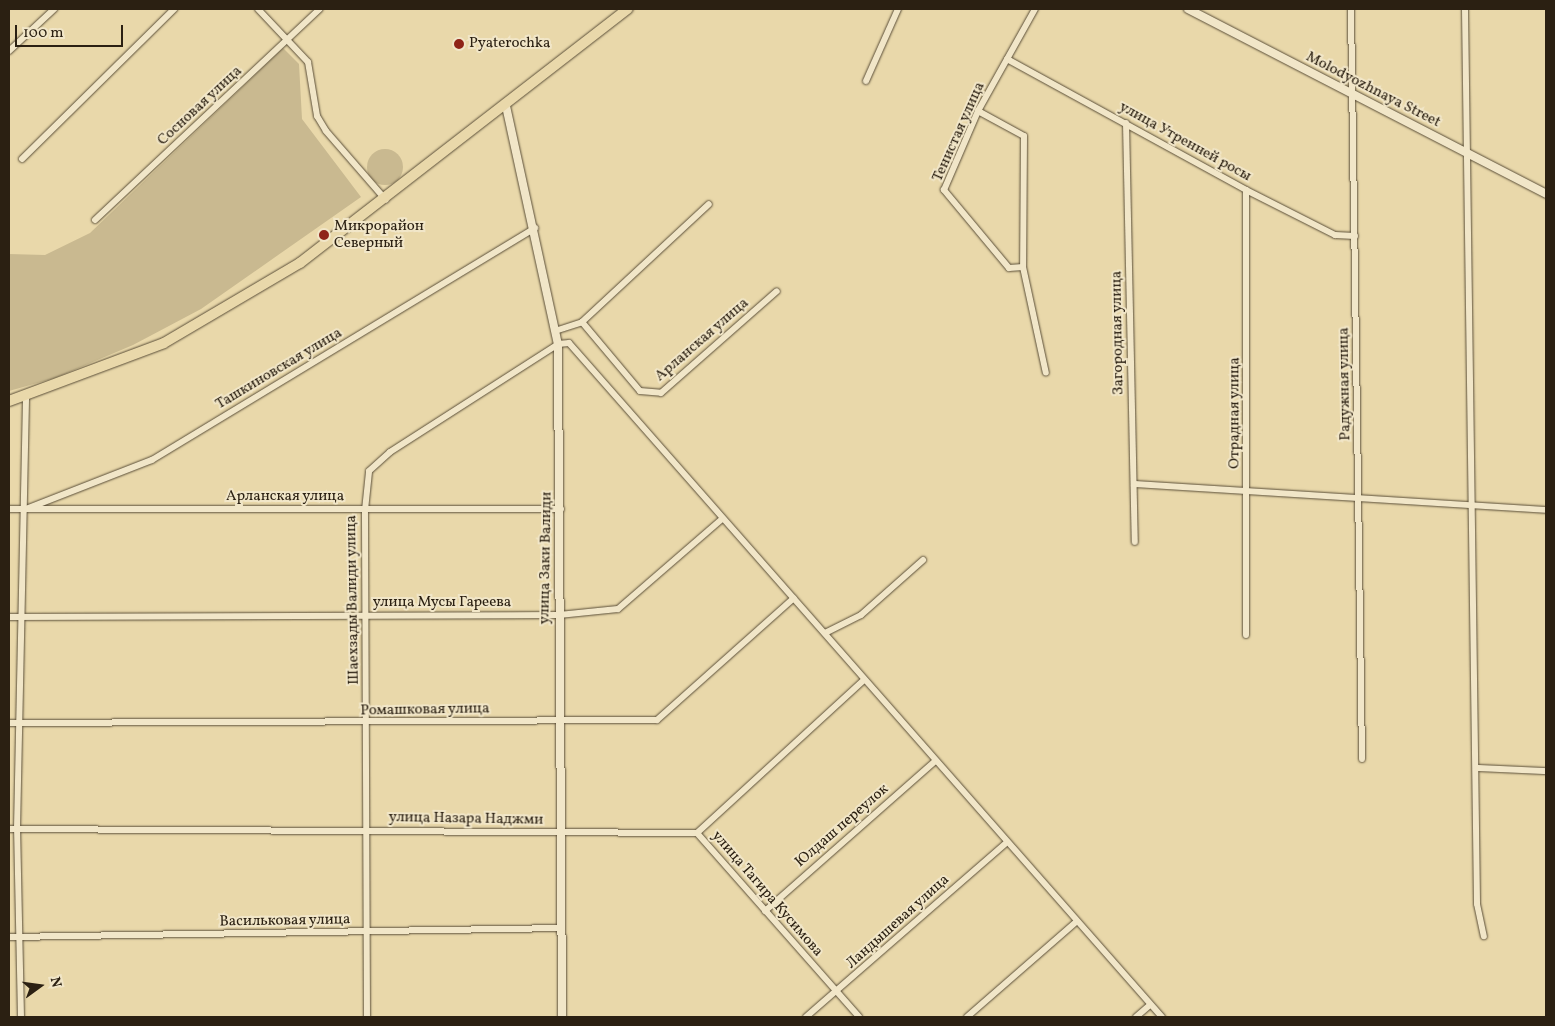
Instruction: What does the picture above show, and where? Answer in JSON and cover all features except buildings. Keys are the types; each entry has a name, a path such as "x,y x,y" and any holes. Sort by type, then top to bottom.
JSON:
{"main road":[{"path":"9,402 131,356 211,317 300,263 386,200 628,9"}],"street":[{"path":"9,51 54,9"},
{"path":"22,160 174,9"},
{"path":"258,9 289,39 308,62 317,116 326,131 386,200"},
{"name":"Сосновая улица","path":"95,220 320,9"},
{"path":"866,81 898,9"},
{"name":"Тенистая улица","path":"1023,267 1009,268 944,190 978,112 1035,9"},
{"name":"Molodyozhnaya Street","path":"1188,9 1546,194"},
{"name":"Радужная улица","path":"1351,9 1354,96 1362,759"},
{"path":"1465,9 1466,153 1474,506 1477,904 1484,936"},
{"name":"улица Утренней росы","path":"1006,59 1246,190 1336,235 1355,236"},
{"name":"улица Заки Валиди","path":"506,106 535,228 558,344 561,509 558,615 562,1017"},
{"path":"978,112 1024,136 1023,267 1046,373"},
{"name":"Загородная улица","path":"1126,123 1135,542"},
{"name":"Отрадная улица","path":"1246,190 1248,492 1246,635"},
{"path":"555,331 582,322 709,204"},
{"name":"Ташкиновская улица","path":"26,509 152,460 535,228"},
{"name":"Арланская улица","path":"582,322 640,391 662,393 777,291"},
{"path":"558,344 569,343 722,519 825,633 1005,844 1162,1017"},
{"name":"Шаехзады Валиди улица","path":"367,1017 368,723 365,510 369,471 390,452 558,344"},
{"path":"21,1017 17,829 19,617 26,509 26,396"},
{"path":"1134,484 1546,510"},
{"name":"Арланская улица","path":"9,509 561,509"},
{"name":"улица Мусы Гареева","path":"9,617 558,615 618,609 722,519"},
{"path":"825,633 861,615 923,560"},
{"name":"Ромашковая улица","path":"9,723 368,723 656,720 794,598"},
{"path":"697,833 864,680"},
{"name":"Юлдаш переулок","path":"765,911 935,761"},
{"path":"1476,768 1546,771"},
{"name":"улица Назара Наджми","path":"9,829 697,833"},
{"name":"улица Тагира Кусимова","path":"697,833 859,1017"},
{"name":"Ландышевая улица","path":"806,1017 837,993 1005,844"},
{"path":"968,1017 1076,922"},
{"name":"Васильковая улица","path":"9,937 562,928"},
{"path":"1136,1017 1150,1004"}],"shaded area":[{"path":"283,48 299,64 302,119 361,197 201,309 133,345 55,378 9,391 9,254 45,255 90,233"},
{"path":"385,149 397,155 403,167 397,179 385,185 373,179 367,167 373,155"}],"place":[{"name":"Pyaterochka","path":"459,44"},
{"name":"Микрорайон Северный","path":"324,235"}]}
